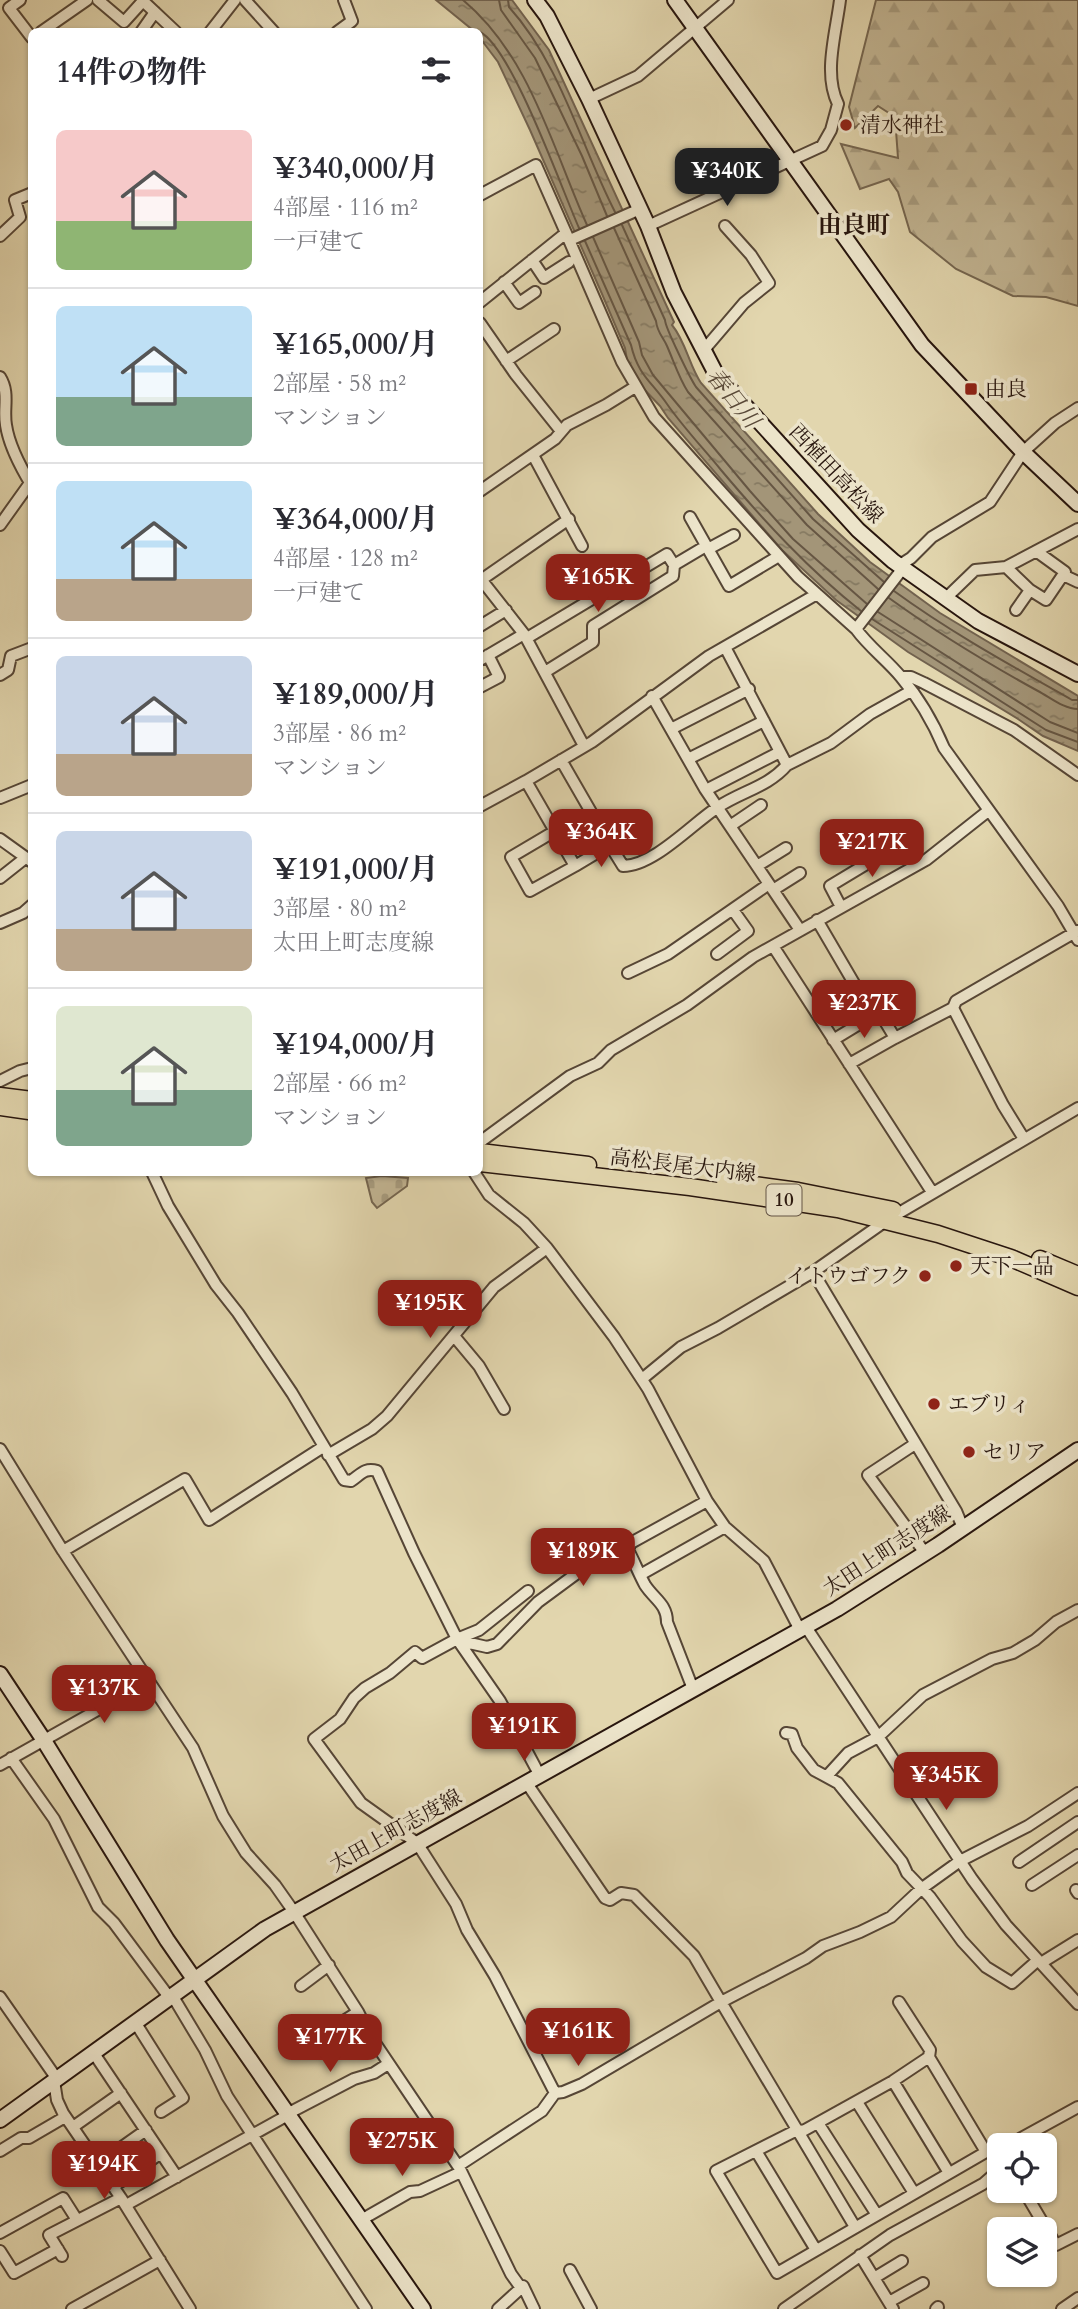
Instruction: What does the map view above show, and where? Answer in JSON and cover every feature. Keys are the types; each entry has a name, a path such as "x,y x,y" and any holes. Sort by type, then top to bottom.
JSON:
{"main road":[{"name":"西植田高松線","path":"535,0 547,16 590,99 648,226 674,293 716,373 805,474 898,572 946,598 978,621 1078,674"},
{"path":"676,0 922,345 1023,452 1078,504"},
{"path":"0,1096 28,1100"},
{"path":"0,1107 28,1110"},
{"name":"高松長尾大内線","path":"483,1152 713,1185 794,1202 893,1216 1015,1248 1078,1275"},
{"name":"高松長尾大内線","path":"483,1163 713,1185"},
{"name":"高松長尾大内線","path":"893,1216 1011,1258 1078,1287"},
{"name":"太田上町志度線","path":"0,2120 265,1929 803,1628 925,1553 1078,1450"},
{"path":"0,1674 43,1738 150,1914 423,2309"}],"street":[{"path":"20,0 4,11 28,34"},
{"path":"47,28 87,0"},
{"path":"99,0 124,22 143,1 172,28"},
{"path":"213,28 235,0"},
{"path":"245,0 270,28"},
{"path":"343,28 352,22 344,0"},
{"path":"590,99 622,86 638,76 727,0"},
{"path":"648,226 822,146 831,130 838,104 831,91 831,77 840,0"},
{"path":"144,28 155,12"},
{"path":"483,193 536,165 635,387 669,434 779,556 817,594 858,627 869,646 901,677 931,719 944,748 1076,934"},
{"path":"0,236 20,217 15,200 28,195"},
{"path":"483,299 532,260 568,237 640,209"},
{"path":"703,351 744,303 769,283 751,255 726,226"},
{"path":"532,260 544,278 569,262"},
{"path":"504,282 519,303"},
{"path":"509,310 535,292"},
{"path":"483,327 560,430"},
{"path":"506,361 554,329"},
{"path":"0,377 5,385 3,409 6,425 17,458 28,478"},
{"path":"483,489 555,439 560,430 635,387"},
{"path":"858,627 898,572 932,537 990,502 1023,452 1055,423 1078,408"},
{"path":"533,455 582,546"},
{"path":"0,526 28,488"},
{"path":"690,517 729,586 779,556"},
{"path":"483,577 569,519"},
{"path":"946,598 975,570 1006,567 1078,529"},
{"path":"674,565 734,535"},
{"path":"1006,567 1030,590 1046,600 1065,572 1036,551"},
{"path":"483,685 499,677 484,658 667,554 674,565 673,576 593,626 593,642 545,672"},
{"path":"1063,575 1078,582"},
{"path":"483,583 525,636 584,746"},
{"path":"1016,610 1030,590"},
{"path":"483,804 584,746 725,647 817,594"},
{"path":"483,624 506,610"},
{"path":"725,647 787,765"},
{"path":"0,675 8,670 10,656 28,649"},
{"path":"901,677 911,677 924,683 1014,730 1078,775"},
{"path":"671,729 748,689"},
{"path":"561,760 623,866 635,866 676,840 718,807 777,777 787,765 831,743 870,714 911,691"},
{"path":"652,696 706,790 800,930"},
{"path":"688,759 764,721"},
{"path":"706,790 780,752"},
{"path":"526,781 575,866"},
{"path":"0,798 28,787"},
{"path":"730,826 761,806"},
{"path":"483,1140 570,1076 598,1063 611,1049 687,1005 772,946 926,860 988,811"},
{"path":"555,831 510,856 530,891 610,845"},
{"path":"0,839 28,861 0,878"},
{"path":"864,843 874,859"},
{"path":"757,866 786,848"},
{"path":"841,907 830,886 893,848"},
{"path":"628,973 668,954 733,910 800,873"},
{"path":"0,923 28,909"},
{"path":"717,954 748,932 733,910"},
{"path":"817,920 855,985 866,990 895,1038"},
{"path":"849,1064 953,1008 956,1001 1067,934 1076,934"},
{"path":"772,946 932,1192"},
{"path":"953,1008 1003,1105 1024,1139"},
{"path":"833,1041 880,1012"},
{"path":"0,1081 28,1069"},
{"path":"642,1379 681,1347 813,1272 893,1216 1078,1108"},
{"path":"154,1176 168,1206 216,1286 238,1313 292,1393 325,1451 347,1482 365,1471 377,1471 414,1553 461,1640 500,1700 532,1778 605,1898 610,1900 627,1892 634,1895 694,1956 855,2227"},
{"path":"477,1176 489,1195 524,1223 547,1248 614,1337 642,1379 707,1501 724,1527 764,1560 803,1628 960,1861 1006,1925 1078,2004"},
{"path":"63,1551 185,1479 209,1520 325,1451 372,1430 387,1416 494,1287 547,1248"},
{"path":"813,1272 956,1511 963,1528"},
{"path":"454,1336 479,1366 504,1409"},
{"path":"915,1444 868,1475 925,1553"},
{"path":"0,1449 63,1551 193,1748 223,1816 246,1853 275,1885 294,1912 388,2064 459,2169 520,2288 498,2309"},
{"path":"461,1640 487,1647 497,1644 538,1602 564,1583 631,1542 707,1501"},
{"path":"640,1575 724,1527"},
{"path":"631,1542 628,1550 646,1587 661,1602 667,1613 667,1622 693,1689"},
{"path":"528,1591 494,1620 461,1640 422,1658 415,1652 390,1673 365,1688 354,1698 340,1719 314,1739 361,1803 417,1843 456,1904 467,1930 495,1976 555,2093"},
{"path":"827,1776 848,1753 878,1737 923,1695 992,1658 1013,1653 1035,1640 1056,1622 1078,1610"},
{"path":"0,1765 43,1738 149,1681"},
{"path":"786,1733 792,1734 797,1748 814,1770 838,1783 880,1833 962,1941 986,1967 1012,1983 1040,1961 1078,1940"},
{"path":"11,1758 54,1819 98,1907 114,1923 170,1996 205,2050 227,2096 366,2309"},
{"path":"361,2220 410,2192 419,2191 459,2169 542,2111 555,2093 582,2084 722,2002 806,1958 822,1946 860,1933 891,1917 921,1889 960,1861 1028,1826 1074,1795 1078,1808"},
{"path":"1019,1862 1078,1822"},
{"path":"1032,1885 1078,1855"},
{"path":"301,1986 328,1965"},
{"path":"0,1997 55,2080 57,2100 65,2117 123,2202 190,2309"},
{"path":"899,2002 930,2050 929,2057 986,2151 777,2273 716,2171 797,2130 803,2131 818,2123 893,2081 929,2057"},
{"path":"309,2043 358,2012"},
{"path":"135,2022 183,2098 161,2112"},
{"path":"93,2052 177,2177"},
{"path":"0,2250 14,2273 60,2253 49,2235 77,2220 177,2177 288,2115 388,2064"},
{"path":"893,2081 949,2173"},
{"path":"73,2127 121,2093"},
{"path":"857,2102 914,2193"},
{"path":"1031,2133 1078,2107"},
{"path":"0,2151 65,2117"},
{"path":"818,2123 877,2215"},
{"path":"98,2164 146,2130"},
{"path":"756,2151 816,2250"},
{"path":"113,2187 161,2153"},
{"path":"784,2309 890,2235 987,2180"},
{"path":"0,2233 63,2198 77,2220"},
{"path":"1031,2203 1056,2245 1078,2234"},
{"path":"860,2255 891,2306 923,2283"},
{"path":"72,2309 160,2260"},
{"path":"874,2278 902,2261"},
{"path":"569,2270 591,2309"},
{"path":"523,2286 534,2309"},
{"path":"1062,2309 1078,2298"}],"green space":[{"path":"876,0 1078,0 1078,306 1046,297 1013,296 956,269 910,232 898,192 889,179 860,189 841,144 898,158 895,117 878,106 855,128 849,107"},
{"path":"366,1178 408,1178 407,1186 377,1208 372,1202"}],"water":[{"path":"436,0 512,0 549,50 674,322 672,325 701,383 818,514 870,562 940,613 1078,696 1078,751 1043,736 908,652 836,600 782,550 640,385 530,130 498,62 483,42 483,28 470,28"}],"place":[{"name":"清水神社","path":"846,125"},
{"name":"由良","path":"971,389"},
{"name":"天下一品","path":"956,1266"},
{"name":"イトウゴフク","path":"925,1276"},
{"name":"エブリィ","path":"934,1404"},
{"name":"セリア","path":"969,1452"}],"district":[{"name":"由良町","path":"854,225"}],"water label":[{"name":"春日川","path":"733,398"}]}
